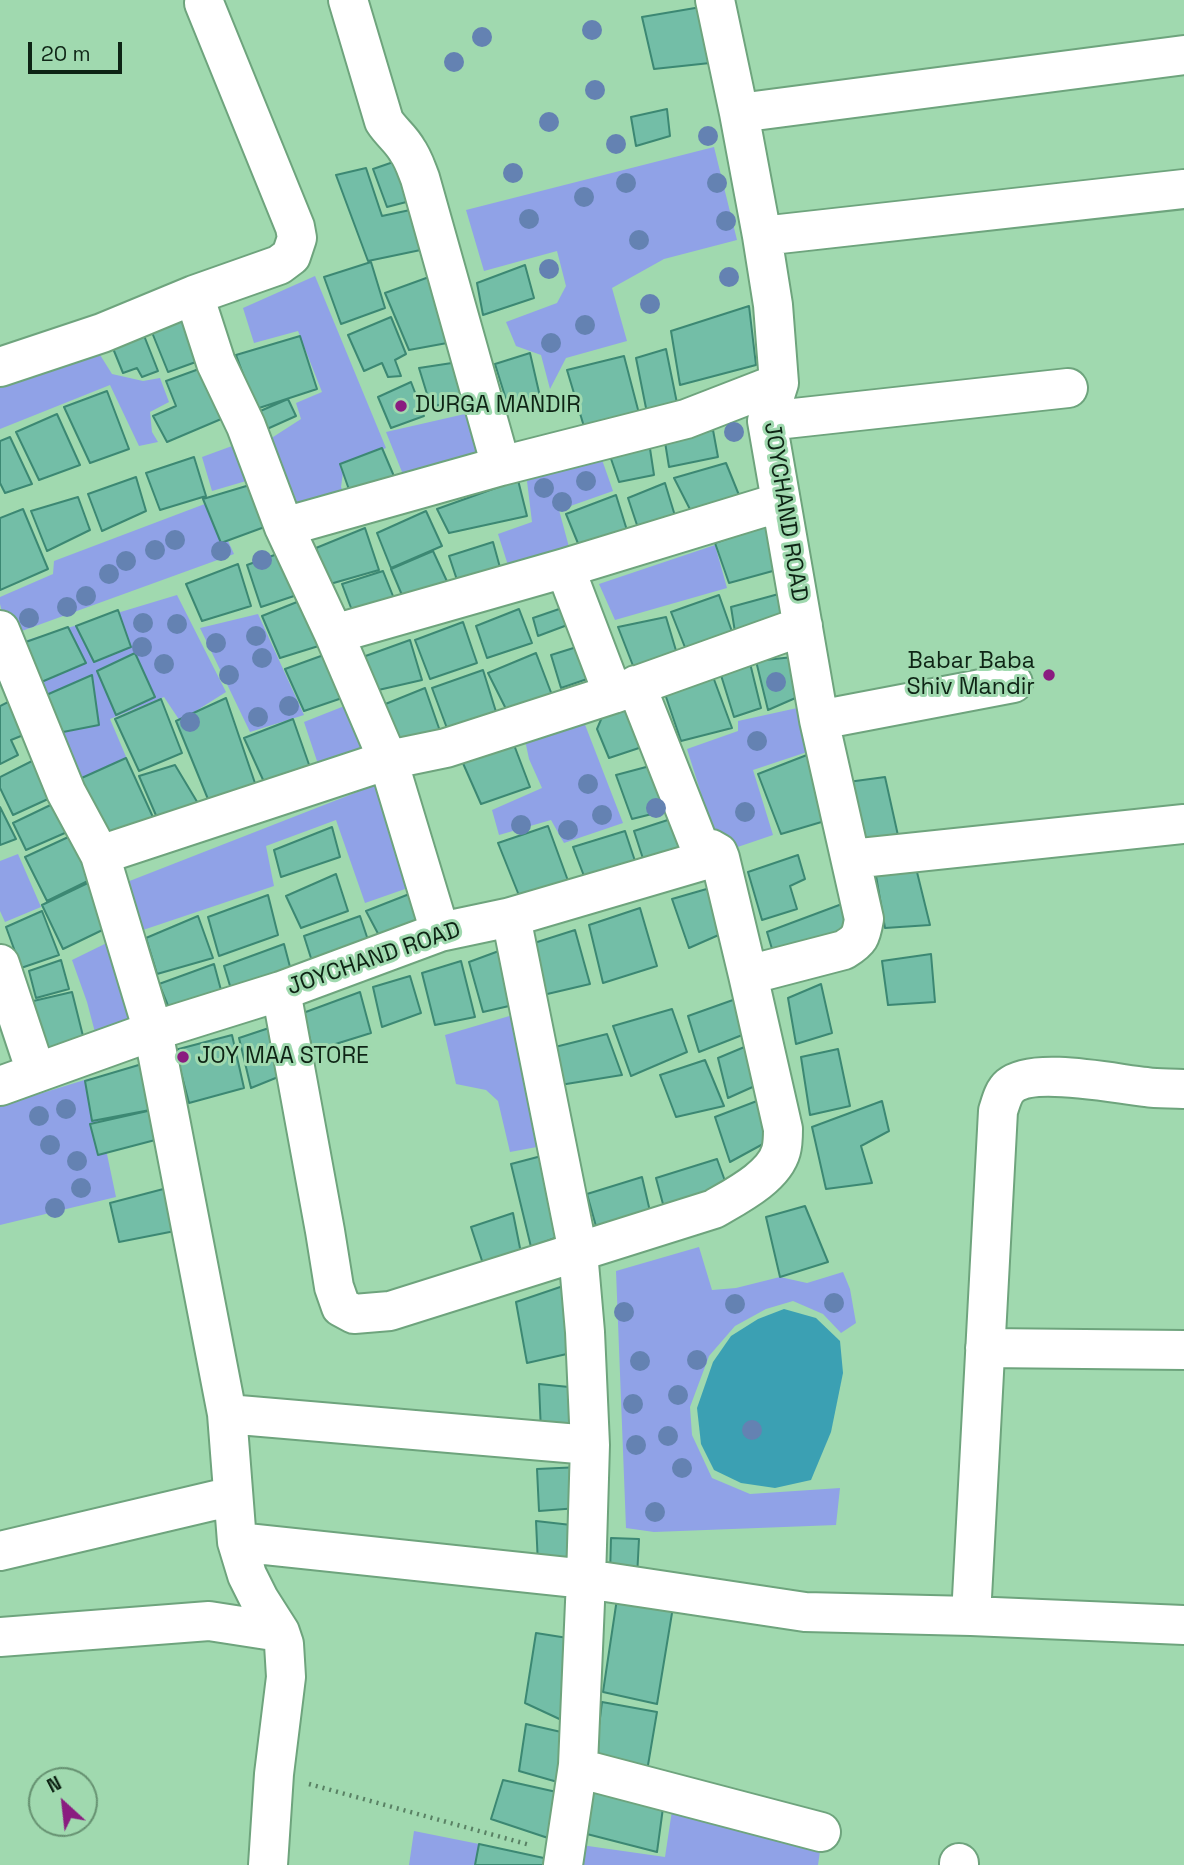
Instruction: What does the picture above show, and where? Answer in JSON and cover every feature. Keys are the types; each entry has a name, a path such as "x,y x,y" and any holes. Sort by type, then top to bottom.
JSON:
{"street":[{"path":"348,0 384,121 406,146 420,178 501,466"},
{"path":"715,0 762,236 773,305 779,383"},
{"path":"0,367 102,333 194,295 279,265 292,256 297,239 295,227 204,3"},
{"path":"739,113 1184,55"},
{"path":"762,236 1184,189"},
{"path":"194,295 216,363 246,426 284,527 388,760 440,932"},
{"name":"JOYCHAND ROAD","path":"284,527 501,466 686,419 779,383"},
{"name":"JOYCHAND ROAD","path":"748,975 844,950 861,937 864,919 819,720 767,421 779,383"},
{"path":"767,421 1068,388"},
{"path":"334,634 565,568 781,502"},
{"path":"281,990 334,1287 341,1307 354,1314 390,1311 714,1209 772,1170 781,1152 783,1129 720,858 718,853 708,855 565,568"},
{"path":"100,855 388,760 446,748 803,626"},
{"path":"0,631 66,792 100,855 153,1031 227,1413 237,1542 247,1576 280,1632 284,1644 286,1678 274,1774 268,1865"},
{"path":"819,720 1013,683"},
{"path":"851,859 1184,824"},
{"name":"JOYCHAND ROAD","path":"0,1086 153,1031 281,990 440,932 511,917 708,855"},
{"path":"511,917 578,1252 585,1332 590,1445 586,1579 578,1765 564,1860"},
{"path":"0,964 36,1073"},
{"path":"971,1616 998,1111 1002,1097 1011,1086 1028,1079 1054,1076 1149,1088 1184,1089"},
{"path":"985,1348 1184,1350"},
{"path":"227,1413 590,1445"},
{"path":"0,1551 233,1496"},
{"path":"237,1542 586,1579 805,1612 1184,1625"},
{"path":"0,1637 209,1621 280,1632"},
{"path":"578,1765 585,1770 821,1832"}],"path":[{"path":"274,1774 564,1860"}],"shaded area":[{"path":"714,147 737,240 664,259 612,288 627,341 566,358 550,389 541,355 516,346 506,322 557,303 566,286 557,251 484,271 466,210"},
{"path":"315,276 386,448 344,465 341,487 353,511 307,525 270,439 301,419 296,403 322,392 298,331 254,343 243,308"},
{"path":"97,350 112,374 143,381 160,378 169,402 150,412 152,432 158,442 139,446 110,385 0,429 0,388"},
{"path":"478,411 492,462 408,487 386,432"},
{"path":"243,442 253,479 212,491 202,457"},
{"path":"600,454 613,491 559,510 569,547 514,584 498,534 532,522 527,481"},
{"path":"210,502 234,554 8,636 0,597 53,574 54,561"},
{"path":"715,545 727,588 615,620 599,584"},
{"path":"177,595 226,692 180,721 164,697 110,719 127,759 74,784 11,645"},
{"path":"258,614 304,715 250,732 200,628"},
{"path":"352,703 374,750 319,767 304,722"},
{"path":"820,703 831,744 753,770 773,835 720,853 687,749 738,731 738,721"},
{"path":"584,722 623,823 564,843 551,820 499,835 492,810 542,788 529,759 525,740"},
{"path":"388,780 428,881 365,903 336,820 266,846 274,886 143,930 127,882"},
{"path":"18,854 41,907 5,922 0,911 0,861"},
{"path":"121,936 155,1040 101,1055 72,960"},
{"path":"523,1012 553,1144 510,1152 498,1101 486,1090 456,1084 445,1035"},
{"path":"91,1078 116,1197 0,1225 0,1106"},
{"path":"699,1247 712,1290 736,1288 780,1277 807,1283 843,1272 850,1289 856,1323 841,1333 823,1314 793,1301 766,1309 735,1326 709,1356 690,1407 692,1435 712,1478 750,1494 840,1488 836,1525 654,1532 626,1528 616,1271"},
{"path":"784,1309 816,1318 840,1341 843,1373 831,1432 811,1480 775,1488 741,1483 714,1470 701,1444 697,1408 713,1362 731,1336 758,1319"},
{"path":"673,1804 820,1851 818,1865 577,1865 581,1845 665,1857"},
{"path":"414,1831 479,1844 475,1865 409,1865"}],"building":[{"path":"701,7 710,63 654,69 642,17"},
{"path":"667,109 670,136 636,146 631,117"},
{"path":"405,158 418,199 387,207 373,169"},
{"path":"366,168 382,216 424,207 435,247 368,261 336,175"},
{"path":"371,262 385,308 341,324 324,277"},
{"path":"525,265 534,298 483,315 477,283"},
{"path":"440,273 458,341 409,350 385,293"},
{"path":"749,306 756,365 680,385 671,331"},
{"path":"189,310 207,358 168,372 149,325"},
{"path":"391,317 406,354 395,360 401,376 388,377 382,363 364,371 348,335"},
{"path":"141,328 158,371 142,377 137,368 123,373 110,341"},
{"path":"300,336 317,389 256,409 236,355"},
{"path":"666,349 678,408 647,413 636,358"},
{"path":"530,353 541,401 509,409 495,364"},
{"path":"624,356 642,425 588,440 567,370"},
{"path":"465,361 478,395 431,407 419,368"},
{"path":"210,365 233,414 167,442 153,416 176,406 166,381"},
{"name":"DURGA MANDIR","path":"411,382 424,416 391,428 378,397"},
{"path":"107,391 129,449 90,463 64,407"},
{"path":"288,399 296,416 267,429 258,412"},
{"path":"57,414 80,465 39,480 16,432"},
{"path":"713,430 718,457 669,467 665,442"},
{"path":"10,437 32,484 5,493 0,483 0,441"},
{"path":"649,442 654,475 619,482 609,453"},
{"path":"382,448 399,488 353,501 340,464"},
{"path":"194,457 206,496 160,510 146,473"},
{"path":"726,463 743,505 697,523 674,478"},
{"path":"136,477 146,511 102,531 88,494"},
{"path":"518,480 527,516 449,533 437,509"},
{"path":"665,483 679,529 643,543 628,498"},
{"path":"253,484 270,525 221,543 203,499"},
{"path":"616,495 630,540 584,558 566,514"},
{"path":"78,497 90,530 47,551 31,511"},
{"path":"23,509 48,569 0,590 0,518"},
{"path":"426,511 442,546 391,568 377,533"},
{"path":"781,520 791,566 729,583 715,543"},
{"path":"365,528 379,570 330,584 316,548"},
{"path":"493,542 504,582 462,595 449,556"},
{"path":"291,549 306,592 261,607 247,565"},
{"path":"433,551 451,590 407,607 391,569"},
{"path":"238,564 251,606 202,621 186,584"},
{"path":"383,571 397,606 356,621 342,584"},
{"path":"786,592 787,618 735,632 731,607"},
{"path":"719,595 735,640 688,655 671,612"},
{"path":"307,598 325,644 280,658 262,616"},
{"path":"565,607 570,624 538,636 533,618"},
{"path":"519,609 532,643 487,658 476,626"},
{"path":"118,610 131,647 94,662 76,626"},
{"path":"666,617 680,664 637,676 618,627"},
{"path":"463,622 477,663 430,679 415,640"},
{"path":"68,627 86,663 39,683 23,643"},
{"path":"410,640 422,680 374,691 360,658"},
{"path":"580,646 590,678 561,688 551,655"},
{"path":"332,652 348,696 304,711 285,669"},
{"path":"135,653 155,697 116,715 97,671"},
{"path":"536,653 552,695 508,713 488,673"},
{"path":"793,657 800,696 768,710 756,661"},
{"path":"749,659 761,708 734,717 720,672"},
{"path":"483,670 497,715 448,731 432,688"},
{"path":"712,674 732,728 681,741 663,688"},
{"path":"92,675 99,725 63,732 44,696"},
{"path":"425,688 441,734 402,747 383,705"},
{"path":"20,696 36,730 11,740 18,755 0,764 0,706"},
{"path":"226,698 257,789 210,804 176,721"},
{"path":"161,699 182,753 139,771 115,719"},
{"path":"608,703 644,703 654,743 609,758 597,729"},
{"path":"293,719 313,776 269,793 244,738"},
{"path":"511,737 530,787 481,804 458,752"},
{"path":"812,753 835,818 781,834 758,774"},
{"path":"42,756 59,794 13,815 0,788 0,777"},
{"path":"126,758 157,826 107,848 75,781"},
{"path":"665,762 680,807 632,819 616,775"},
{"path":"175,765 199,805 158,820 139,776"},
{"path":"885,777 899,840 863,848 848,782"},
{"path":"61,800 74,829 26,850 13,823"},
{"path":"0,807 16,839 0,845"},
{"path":"680,816 694,858 648,874 634,831"},
{"path":"548,826 571,889 520,898 498,843"},
{"path":"332,827 340,857 281,877 274,850"},
{"path":"625,831 637,867 587,884 573,847"},
{"path":"77,833 98,876 47,901 25,857"},
{"path":"798,855 805,879 790,886 797,909 762,920 748,872"},
{"path":"916,868 930,925 885,928 876,876"},
{"path":"336,874 348,911 301,928 286,896"},
{"path":"96,879 117,923 63,949 42,905"},
{"path":"717,886 730,930 689,948 672,899"},
{"path":"417,891 428,927 383,943 366,911"},
{"path":"268,895 278,935 219,956 208,917"},
{"path":"850,901 852,938 775,959 767,932"},
{"path":"640,908 657,966 603,983 589,925"},
{"path":"42,911 59,955 21,968 6,927"},
{"path":"198,916 213,958 157,974 146,938"},
{"path":"360,916 373,955 316,974 304,936"},
{"path":"575,930 590,984 543,995 531,944"},
{"path":"284,944 294,982 234,999 224,966"},
{"path":"507,948 522,1003 483,1012 469,962"},
{"path":"931,954 935,1002 888,1005 882,961"},
{"path":"61,960 69,989 36,998 29,971"},
{"path":"461,961 475,1017 435,1025 422,973"},
{"path":"214,964 225,1005 174,1020 159,984"},
{"path":"410,976 421,1013 382,1027 373,987"},
{"path":"821,984 832,1033 796,1044 788,998"},
{"path":"72,992 86,1048 43,1062 29,1002"},
{"path":"360,992 371,1033 313,1051 303,1013"},
{"path":"747,995 755,1030 699,1052 688,1016"},
{"path":"672,1009 687,1052 631,1076 613,1026"},
{"path":"278,1025 288,1073 251,1088 239,1038"},
{"path":"607,1034 622,1075 560,1085 551,1048"},
{"path":"232,1035 244,1088 189,1103 175,1050"},
{"path":"754,1043 766,1081 728,1098 718,1058"},
{"path":"838,1049 850,1106 810,1115 801,1057"},
{"path":"705,1060 724,1106 676,1117 660,1075"},
{"path":"142,1064 150,1110 92,1121 85,1081"},
{"path":"770,1096 774,1138 730,1162 715,1117"},
{"path":"882,1101 889,1131 861,1146 872,1183 826,1189 812,1127"},
{"path":"152,1110 159,1139 98,1155 90,1124"},
{"path":"549,1154 571,1232 531,1247 511,1164"},
{"path":"717,1159 729,1192 667,1219 656,1178"},
{"path":"642,1177 652,1220 599,1237 587,1194"},
{"path":"171,1187 180,1230 119,1242 110,1203"},
{"path":"805,1206 828,1262 780,1277 766,1217"},
{"path":"513,1213 524,1268 487,1276 471,1227"},
{"path":"575,1282 580,1351 527,1363 516,1302"},
{"path":"539,1384 579,1388 581,1428 541,1432"},
{"path":"581,1467 578,1508 539,1511 537,1469"},
{"path":"536,1521 580,1526 576,1566 538,1565"},
{"path":"611,1538 639,1539 637,1577 610,1575"},
{"path":"618,1592 674,1601 657,1704 603,1692"},
{"path":"536,1633 574,1639 568,1723 525,1703"},
{"path":"602,1702 657,1712 647,1771 595,1757"},
{"path":"526,1724 570,1734 561,1783 519,1771"},
{"path":"590,1778 665,1793 657,1852 583,1833"},
{"path":"503,1780 561,1793 554,1840 491,1819"},
{"path":"479,1844 553,1860 552,1865 475,1865"}],"place":[{"name":"DURGA MANDIR","path":"401,406"},
{"name":"Babar Baba Shiv Mandir","path":"1049,675"},
{"name":"JOY MAA STORE","path":"183,1057"}]}
